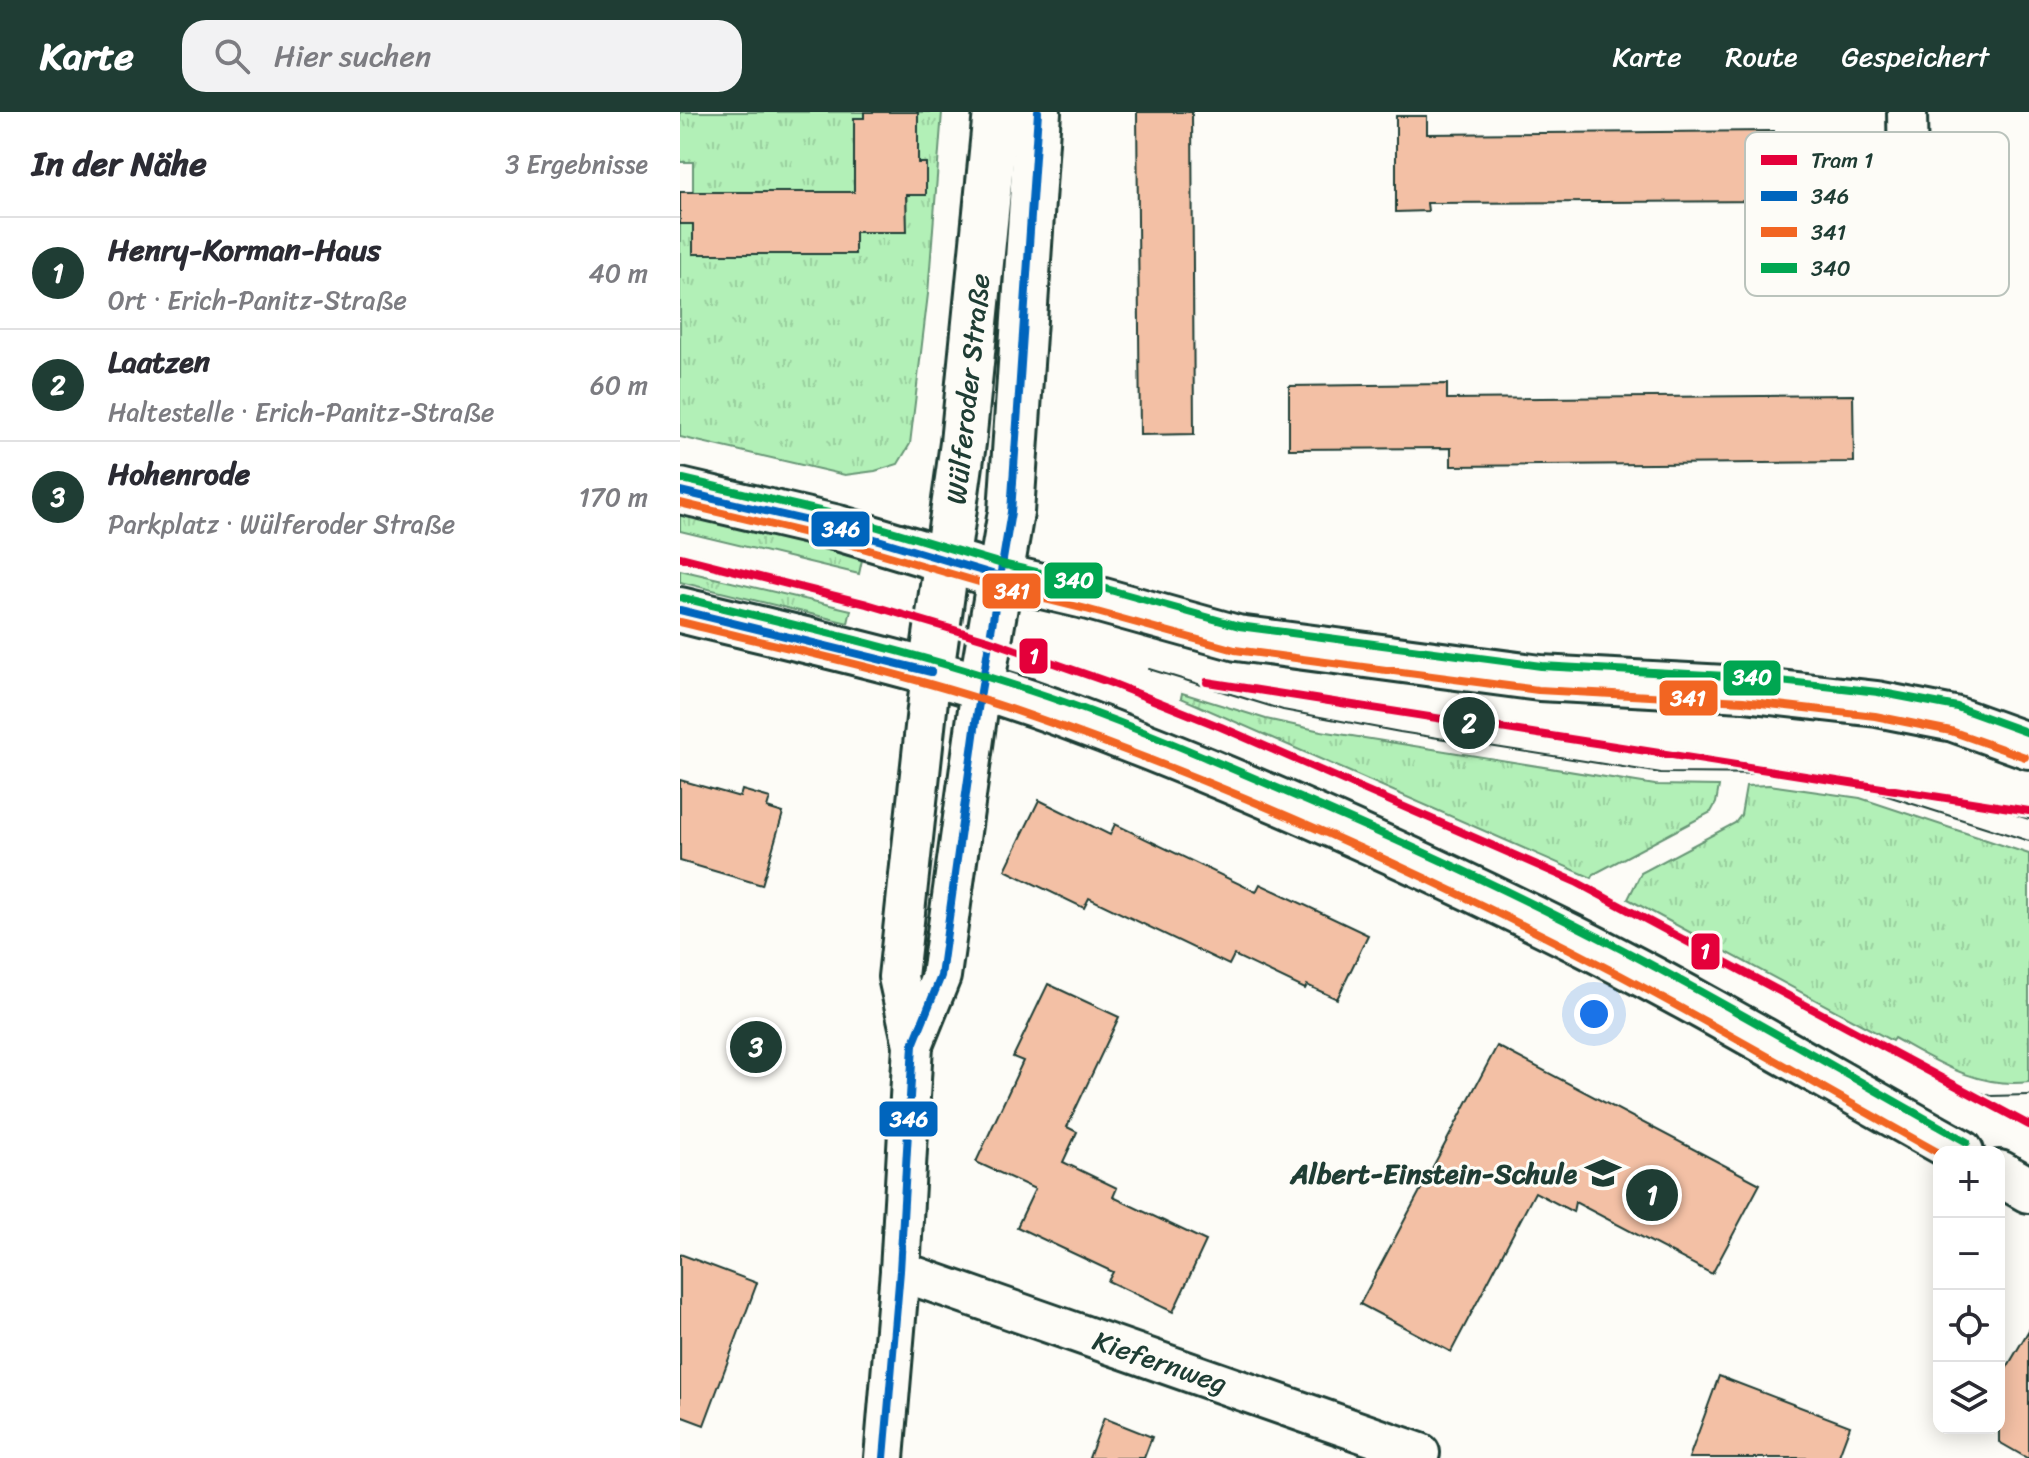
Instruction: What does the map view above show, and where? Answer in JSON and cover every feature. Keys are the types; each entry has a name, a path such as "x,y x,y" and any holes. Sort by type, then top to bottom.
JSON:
{"main road":[{"name":"Wülferoder Straße","path":"931,672 979,300 996,112"},
{"name":"Wülferoder Straße","path":"981,688 1011,512 1038,112"},
{"path":"680,491 838,528 999,576 1237,638 1540,678 1744,689 1877,704 1954,719 2029,746"},
{"path":"680,610 931,672 1057,712 1288,804 1615,960 1950,1146"},
{"path":"2005,1176 2029,1190"}],"street":[{"path":"1907,112 1907,132"},
{"name":"Wülferoder Straße","path":"884,1458 900,1271 913,1045 898,977 931,672"},
{"name":"Wülferoder Straße","path":"913,1045 941,976 981,688"},
{"name":"Kiefernweg","path":"900,1271 1420,1453"}],"green space":[{"path":"680,112 864,112 864,118 854,119 854,192 693,192 693,162 680,162"},
{"path":"918,112 942,112 928,294 910,444 898,464 845,475 680,437 680,224 693,224 693,254 855,232 906,231 907,182 926,181 926,163 908,163"},
{"path":"680,508 863,555 859,574 680,531"},
{"path":"680,570 851,610 848,623 680,582"},
{"path":"1182,693 1266,719 1321,731 1655,785 1719,786 1716,803 1711,812 1594,874 1592,878 1181,698"},
{"path":"1769,785 1860,798 2029,854 2029,1082 1992,1081 1942,1064 1894,1038 1892,1041 1628,899 1641,873 1735,823 1741,815 1746,786"}],"building":[{"path":"864,112 918,112 918,163 926,163 926,195 906,195 907,232 855,232 855,254 693,254 693,224 680,224 680,192 854,192 854,118 864,118"},
{"path":"1137,112 1192,112 1194,434 1140,435"},
{"path":"1396,116 1427,116 1427,134 1774,131 1745,132 1745,201 1427,203 1428,211 1396,212"},
{"path":"1447,384 1447,399 1853,395 1854,462 1451,466 1451,448 1289,449 1289,386"},
{"path":"680,780 740,797 742,790 770,798 767,808 783,813 762,885 680,861"},
{"path":"1039,800 1110,835 1115,824 1256,892 1260,884 1368,935 1337,999 1307,985 1305,989 1234,955 1229,965 1089,898 1084,908 1005,870"},
{"path":"1048,984 1119,1017 1067,1127 1077,1132 1063,1162 1117,1188 1113,1197 1206,1241 1173,1312 1108,1281 1113,1272 1017,1227 1035,1189 976,1162 1023,1061 1013,1057"},
{"path":"1497,1046 1760,1184 1712,1274 1575,1202 1573,1212 1535,1192 1451,1352 1360,1304"},
{"path":"680,1254 757,1283 704,1425 680,1416"},
{"path":"2029,1330 2029,1458 1999,1442 1999,1434 2005,1434 2005,1371"},
{"path":"1719,1376 1850,1426 1838,1458 1689,1458"},
{"path":"1104,1418 1152,1437 1144,1458 1089,1458"}],"tram line":[{"name":"1","path":"680,557 867,604 988,640 1111,683 1221,727 1576,882 2029,1125"},
{"path":"1149,669 1283,710 1400,732 1661,773 1795,774"},
{"name":"1","path":"1207,682 2029,811"},
{"path":"1847,783 2029,841"},
{"path":"1974,802 2029,819"},
{"path":"1944,1079 1990,1096 2029,1095"},
{"path":"2013,1116 2029,1122"}],"transit line":[{"name":"346","path":"884,1458 900,1271 913,1045 941,976 976,721 1011,512 1038,112"},
{"name":"340","path":"683,479 841,516 1002,564 1092,585 1239,626 1541,666 1745,677 1878,692 1957,707 2029,733"},
{"name":"346","path":"680,491 838,528 999,576"},
{"name":"341","path":"680,503 835,540 996,587 1235,650 1538,690 1743,701 1875,716 1951,731 2025,757"},
{"name":"340","path":"683,598 975,673 1086,710 1223,765 1419,851 1588,932 1714,999 1967,1142"},
{"name":"346","path":"680,610 931,672"},
{"name":"341","path":"680,622 932,684 1091,738 1245,798 1397,865 1546,937 1933,1150"}],"place":[{"name":"Laatzen","path":"1469,723"},
{"name":"Hohenrode","path":"756,1047"},
{"name":"Albert-Einstein-Schule","path":"1603,1173"},
{"name":"Henry-Korman-Haus","path":"1652,1195"}]}
